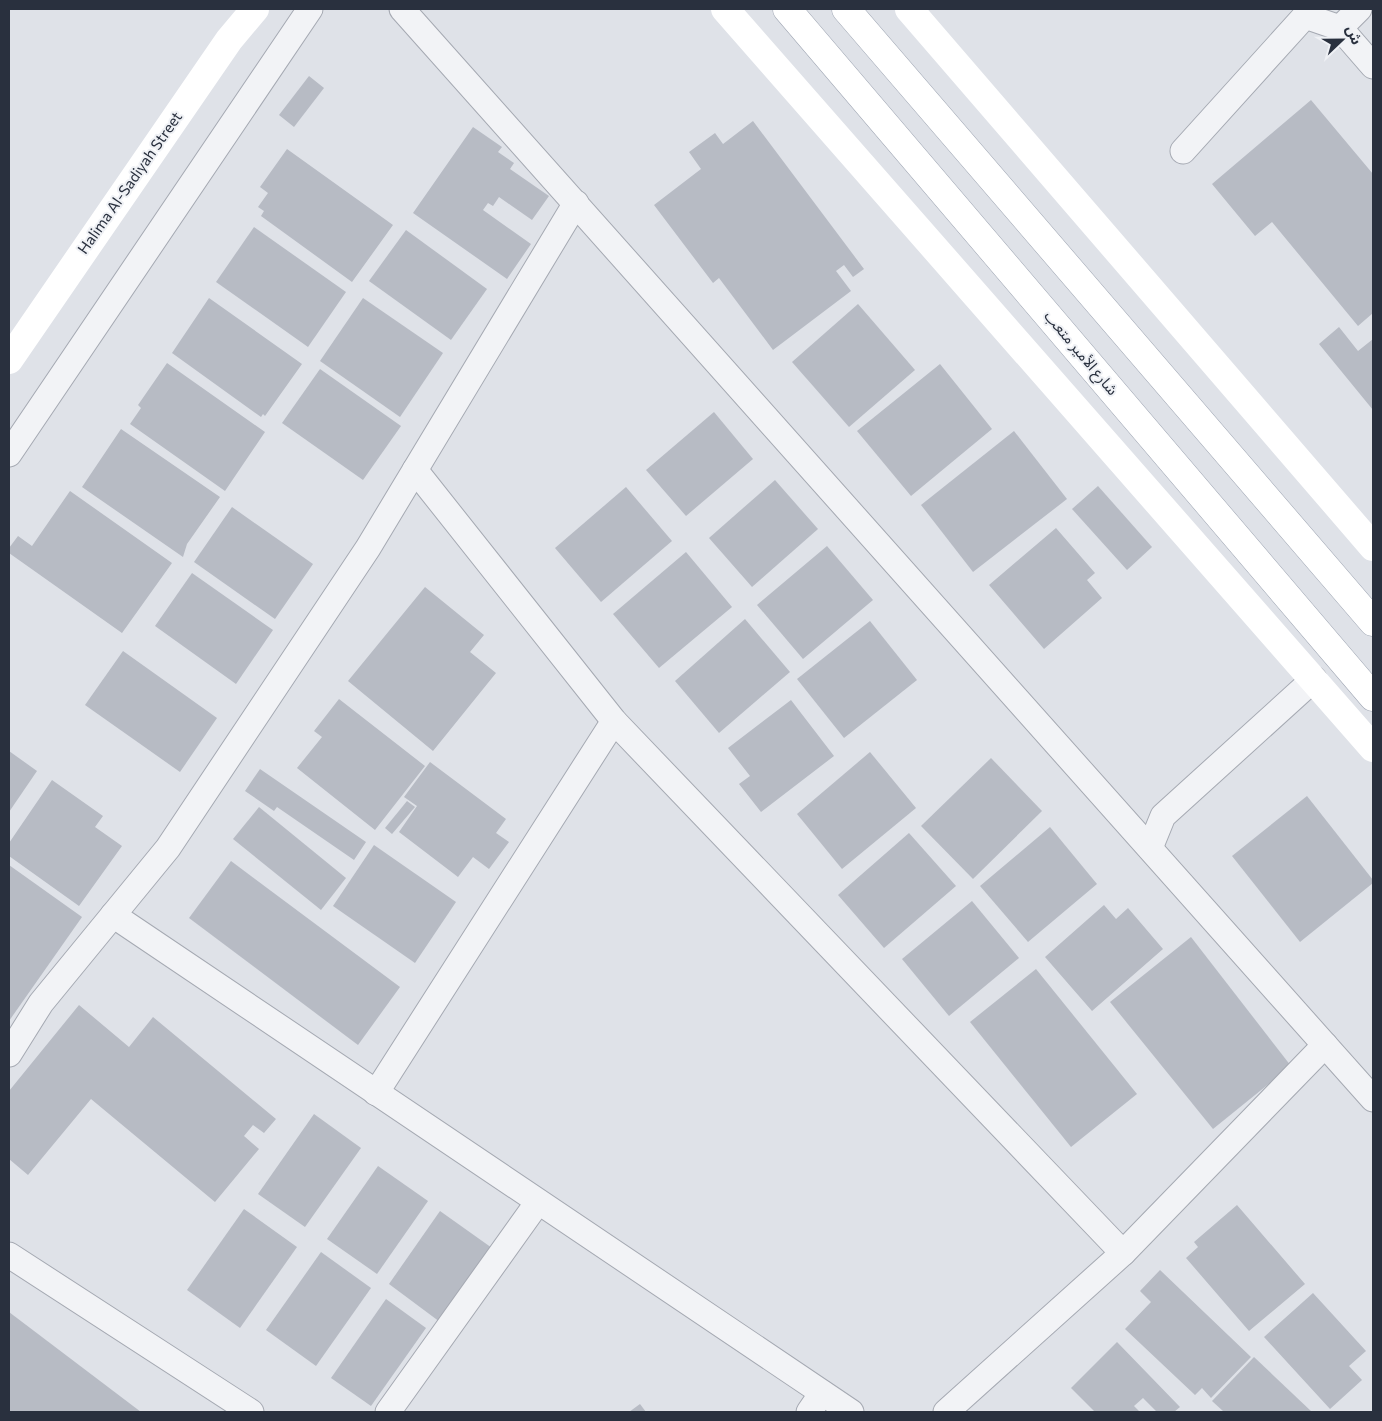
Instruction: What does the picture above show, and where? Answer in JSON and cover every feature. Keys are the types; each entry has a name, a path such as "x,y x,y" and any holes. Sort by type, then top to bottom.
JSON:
{"main road":[{"name":"Halima Al-Sadiyah Street","path":"9,360 229,40 255,9"},
{"path":"725,9 1314,678 1373,748"},
{"name":"شارع الأمير متعب","path":"787,9 1373,697"},
{"path":"846,9 1373,622"},
{"path":"909,9 1373,547"}],"street":[{"path":"9,454 310,9"},
{"path":"402,9 1373,1099"},
{"path":"1340,28 1359,9"},
{"path":"1184,151 1305,16 1340,28 1373,66"},
{"path":"9,1054 41,1003 168,848 368,548 576,203"},
{"path":"415,470 614,721 1123,1253"},
{"path":"1150,848 1163,816 1314,678"},
{"path":"376,1093 614,721"},
{"path":"113,915 538,1202 816,1402 851,1412"},
{"path":"946,1412 1123,1253 1326,1045"},
{"path":"388,1412 538,1202"},
{"path":"9,1255 251,1412"}],"building":[{"path":"309,76 324,88 294,127 279,115"},
{"path":"1311,100 1373,174 1373,313 1358,326 1272,222 1255,236 1212,184"},
{"path":"753,121 864,269 853,277 844,265 836,271 851,291 773,350 719,278 713,283 654,205 701,169 689,152 715,133 723,144"},
{"path":"473,127 502,147 498,152 514,163 510,169 549,196 532,220 499,197 493,206 488,203 483,210 531,244 507,279 413,213"},
{"path":"287,149 393,225 352,282 261,216 264,211 258,207 268,193 260,187"},
{"path":"254,227 346,292 308,347 216,282"},
{"path":"406,230 487,289 451,340 369,281"},
{"path":"209,298 302,364 265,416 263,414 261,417 172,353"},
{"path":"363,298 443,353 400,417 320,361"},
{"path":"858,304 915,370 849,427 792,362"},
{"path":"1339,327 1358,351 1373,339 1373,410 1319,344"},
{"path":"167,363 265,432 225,491 130,424 141,408 138,405"},
{"path":"940,364 992,429 911,496 857,431"},
{"path":"320,369 401,426 363,480 282,423"},
{"path":"714,412 753,459 686,516 646,470"},
{"path":"121,429 220,497 187,544 183,557 82,487"},
{"path":"1014,431 1067,499 973,572 921,505"},
{"path":"775,480 818,529 752,587 709,538"},
{"path":"1098,486 1152,547 1127,570 1072,509"},
{"path":"626,487 672,541 601,602 555,548"},
{"path":"70,491 172,563 122,633 9,553 9,548 18,536 32,546"},
{"path":"232,507 313,564 275,619 194,562"},
{"path":"1056,528 1095,573 1087,580 1102,598 1044,649 989,585"},
{"path":"827,546 873,600 803,659 757,605"},
{"path":"686,552 732,607 659,668 613,614"},
{"path":"192,573 273,630 236,684 155,626"},
{"path":"425,587 484,635 470,652 496,673 433,751 348,681"},
{"path":"745,619 790,672 719,733 675,681"},
{"path":"870,621 917,680 844,738 797,679"},
{"path":"123,651 217,718 180,772 85,705"},
{"path":"339,699 425,766 375,830 297,768 322,737 314,731"},
{"path":"791,700 834,756 761,812 739,784 750,776 728,748"},
{"path":"9,751 37,771 9,812"},
{"path":"870,752 916,808 842,869 797,814"},
{"path":"991,758 1042,811 973,879 921,826"},
{"path":"430,762 506,819 496,833 509,842 489,869 473,857 458,877 399,832 417,806 404,797"},
{"path":"260,769 366,842 354,860 277,807 274,811 245,791"},
{"path":"52,780 103,816 95,827 122,846 79,906 9,856 9,843"},
{"path":"1307,796 1373,880 1373,883 1300,942 1232,856"},
{"path":"407,801 415,807 392,834 385,828"},
{"path":"259,807 346,878 321,910 233,839"},
{"path":"1050,827 1097,884 1028,942 980,886"},
{"path":"909,833 956,886 884,948 838,895"},
{"path":"374,845 456,902 415,963 333,906"},
{"path":"231,861 400,987 358,1045 189,918"},
{"path":"9,865 82,917 9,1021"},
{"path":"972,901 1019,958 949,1016 902,959"},
{"path":"1104,905 1116,919 1128,908 1163,949 1092,1011 1045,957"},
{"path":"1191,937 1291,1066 1213,1129 1110,1002"},
{"path":"1036,969 1137,1094 1071,1147 970,1022"},
{"path":"79,1005 129,1047 153,1017 276,1119 264,1133 253,1125 244,1136 259,1149 215,1202 91,1099 28,1175 9,1159 9,1091"},
{"path":"314,1114 361,1148 305,1227 258,1194"},
{"path":"378,1166 428,1201 377,1274 327,1239"},
{"path":"1237,1205 1305,1284 1249,1331 1186,1258 1198,1247 1194,1242"},
{"path":"244,1209 297,1247 240,1328 187,1290"},
{"path":"440,1211 492,1248 440,1322 389,1284"},
{"path":"321,1252 371,1288 316,1366 266,1330"},
{"path":"1160,1270 1251,1357 1211,1398 1202,1388 1195,1395 1125,1329 1151,1302 1140,1291"},
{"path":"1313,1293 1366,1351 1349,1366 1362,1380 1330,1409 1264,1337"},
{"path":"386,1299 426,1328 371,1406 331,1378"},
{"path":"9,1312 141,1412 9,1412"},
{"path":"1117,1342 1180,1407 1174,1412 1157,1412 1143,1398 1134,1406 1140,1412 1095,1412 1071,1388"},
{"path":"1254,1357 1312,1412 1224,1412 1212,1401"},
{"path":"640,1404 646,1412 629,1412"}]}
